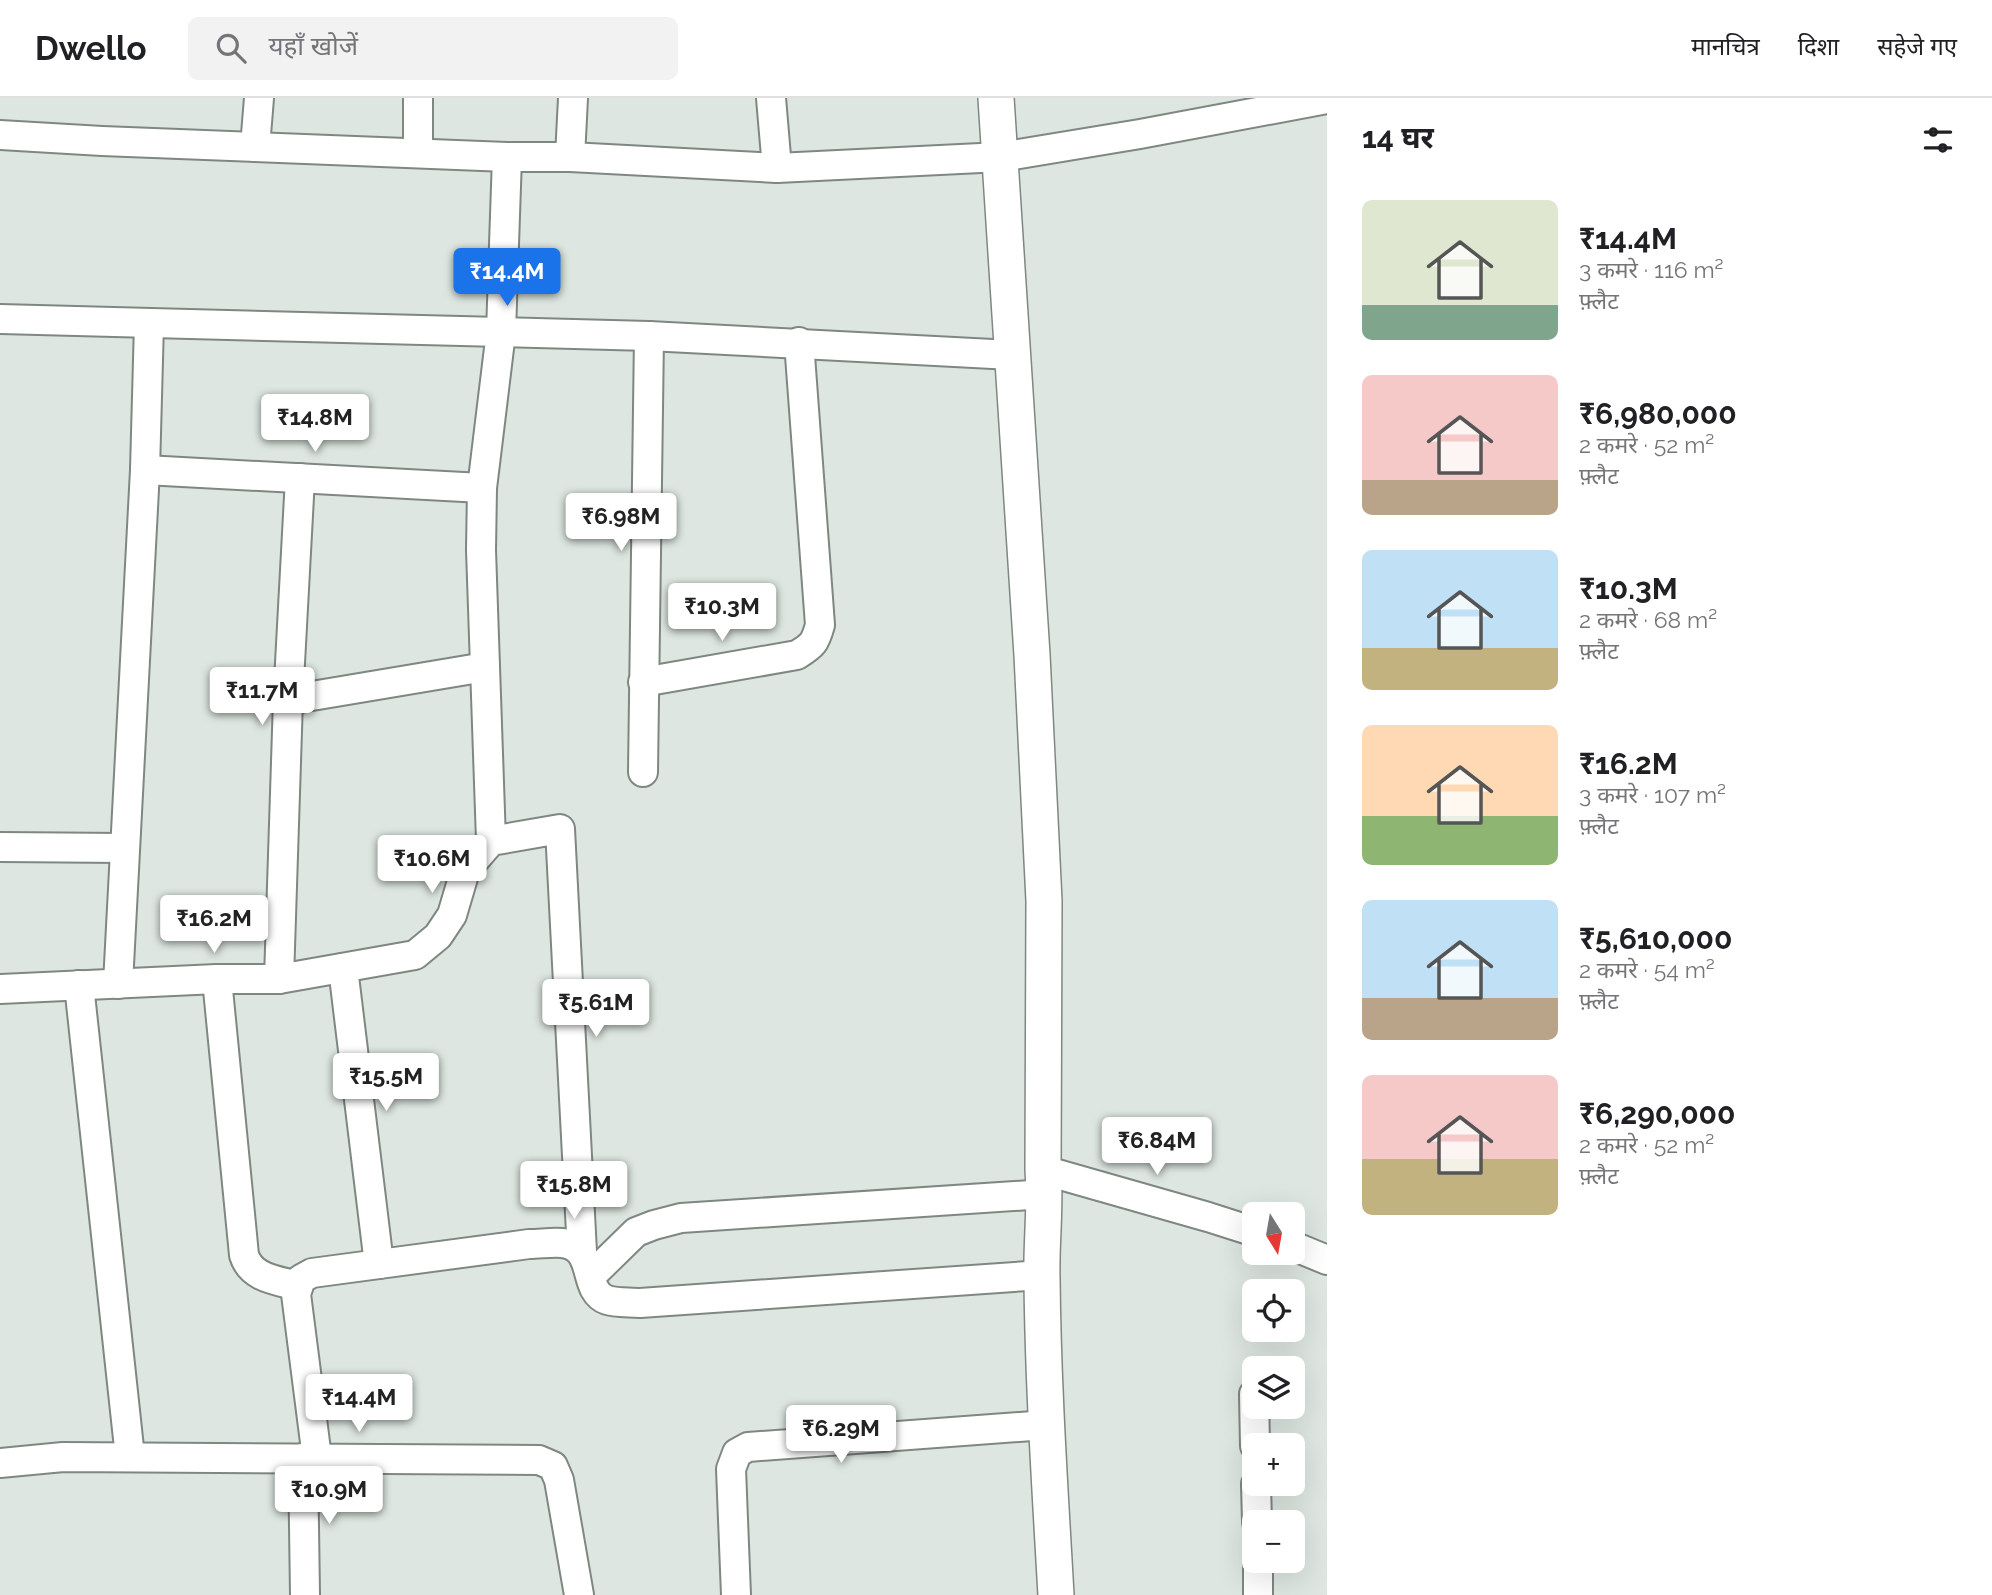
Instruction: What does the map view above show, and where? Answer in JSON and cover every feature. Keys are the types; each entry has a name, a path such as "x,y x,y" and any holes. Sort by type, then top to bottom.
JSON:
{"street":[{"path":"254,147 258,98"},
{"path":"418,98 418,153"},
{"path":"570,157 573,98"},
{"path":"771,98 777,167"},
{"path":"996,98 1032,655 1044,901 1042,1275 1046,1425 1056,1595"},
{"path":"0,135 777,167 1001,157 1282,103 1327,99"},
{"path":"491,841 481,550 482,488 501,332 507,157"},
{"path":"0,319 649,336 1012,355"},
{"path":"118,984 145,470 149,323"},
{"path":"643,772 649,336"},
{"path":"643,682 797,655 812,646 817,639 820,625 799,342"},
{"path":"145,470 482,488"},
{"path":"279,979 288,700 300,478"},
{"path":"288,700 485,667"},
{"path":"0,989 217,979 279,979 415,955 439,936 452,915 465,871 491,841 560,829 586,1264 596,1291 602,1297 640,1303 1042,1275"},
{"path":"0,847 124,848"},
{"path":"344,968 379,1264"},
{"path":"217,979 244,1255 249,1268 257,1274 298,1286"},
{"path":"79,985 130,1457"},
{"path":"586,1264 636,1232 681,1218 1044,1182 1208,1217 1242,1229"},
{"path":"305,1595 310,1458 296,1294 301,1279 312,1273 529,1244 562,1243 572,1246 586,1264"},
{"path":"1306,1251 1327,1260"},
{"path":"736,1595 731,1469 737,1453 748,1447 1046,1425"},
{"path":"1,1456 539,1460 553,1466 559,1480 579,1595"},
{"path":"1258,1573 1258,1595"}]}
